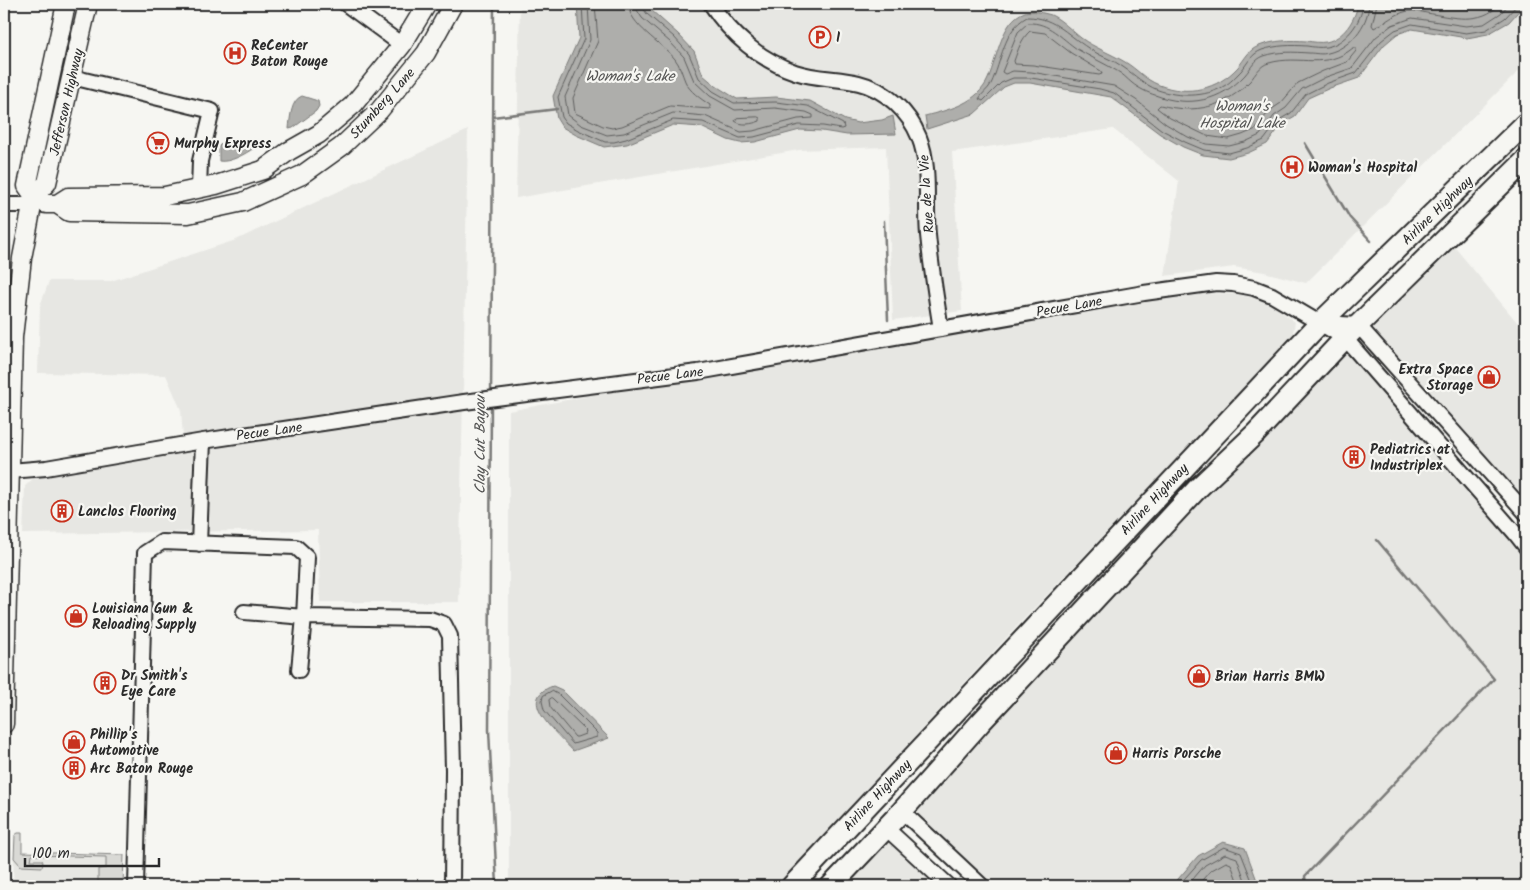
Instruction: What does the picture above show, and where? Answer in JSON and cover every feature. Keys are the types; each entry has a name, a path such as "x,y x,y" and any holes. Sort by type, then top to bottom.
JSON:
{"highway":[{"name":"Airline Highway","path":"792,886 1320,323 1526,123"},
{"name":"Airline Highway","path":"831,886 1197,489 1256,433 1352,332 1525,163"},
{"path":"962,703 980,723"},
{"path":"882,791 902,811"},
{"path":"867,807 886,828"}],"main road":[{"name":"Jefferson Highway","path":"33,200 26,186 66,4"},
{"name":"Jefferson Highway","path":"4,724 15,319 21,265 33,200 47,183 88,4"},
{"name":"Stumberg Lane","path":"58,204 68,197 166,196 199,189 263,170 289,151 319,134 353,105 402,45 427,4"},
{"name":"Stumberg Lane","path":"33,200 58,204 69,212 188,214 243,202 302,175 341,147 384,104 426,53 453,5"},
{"path":"384,104 386,94 400,73 398,67 390,60"},
{"path":"302,175 296,162 298,155 318,143 319,134"}],"street":[{"path":"346,4 402,45"},
{"name":"Rue de la Vie","path":"711,4 728,28 746,45 762,56 808,76 853,82 871,88 896,103 910,119 919,136 925,155 928,235 941,329"},
{"path":"72,77 212,111 200,161 199,189"},
{"name":"Stumberg Lane","path":"4,205 33,200"},
{"name":"Pecue Lane","path":"10,471 46,468 203,441 522,393 698,372 1144,293 1216,283 1254,288 1272,295 1320,323 1352,332"},
{"path":"1352,332 1526,513"},
{"path":"1352,332 1526,547"},
{"path":"199,544 203,441"},
{"path":"136,886 145,553 162,542 296,547 307,557 300,670"},
{"path":"244,612 304,617 430,619 444,624 450,636 453,770 452,886"},
{"path":"902,811 982,886"},
{"path":"886,828 949,886"},
{"path":"930,869 947,852"}],"shaded area":[{"name":"Woman's Hospital","path":"520,4 1526,4 1526,64 1306,283 1264,272 1234,267 1165,276 1179,181 1113,129 952,152 962,311 893,320 886,147 799,150 516,198"},
{"path":"468,130 459,602 320,602 318,530 23,534 25,486 37,475 184,451 181,410 166,375 38,373 40,306 49,281 111,281 236,240"},
{"path":"1447,238 1526,333 1526,513 1358,325"},
{"path":"1199,293 1237,294 1254,298 1275,307 1295,322 1292,338 1021,622 776,886 509,886 509,411 593,395 1172,296"},
{"path":"1345,338 1526,547 1526,886 982,886 902,811"},
{"path":"22,833 22,852 124,855 123,886 98,886 98,869 106,868 106,857 32,855 31,860 42,860 42,867 21,866 14,858 15,835"},
{"path":"893,843 942,886 843,886 881,846"},
{"path":"14,853 124,855 123,886 13,886"}],"water":[{"name":"Woman's Lake","path":"577,4 646,4 694,51 703,75 737,99 776,97 810,101 845,120 858,123 882,120 893,116 896,134 847,135 800,130 755,142 740,143 728,140 701,127 673,125 627,144 604,147 562,127 557,119 553,96 579,38"},
{"name":"Woman's Hospital Lake","path":"1358,4 1525,4 1509,22 1488,34 1467,38 1412,29 1397,34 1384,45 1359,78 1308,98 1295,116 1283,123 1267,144 1248,153 1229,158 1203,155 1183,147 1160,134 1111,97 1030,83 1014,83 1004,87 974,114 927,129 925,116 967,102 981,90 990,75 1000,43 1010,24 1025,12 1038,12 1055,17 1086,42 1125,62 1154,83 1170,88 1191,90 1202,89 1221,81 1238,67 1249,52 1259,46 1283,41 1326,42 1338,37 1348,27"},
{"path":"302,96 318,101 319,106 316,111 289,129 293,105"},
{"path":"219,145 253,145 254,148 233,159 219,161"},
{"path":"553,686 562,690 609,738 573,751 550,726 538,708 538,699 542,692"},
{"path":"1223,842 1245,848 1259,886 1172,886 1198,856"}],"waterway":[{"name":"Clay Cut Bayou","path":"491,395 494,4"},
{"path":"493,117 557,109"},
{"path":"1305,143 1350,218 1371,241"},
{"path":"884,221 888,320"},
{"name":"Clay Cut Bayou","path":"491,403 489,730 497,886"},
{"path":"1306,886 1305,876 1494,679 1377,540"}],"place":[{"name":"I","path":"820,37"},
{"name":"ReCenter Baton Rouge","path":"235,53"},
{"name":"Murphy Express","path":"158,143"},
{"name":"Woman's Hospital","path":"1292,167"},
{"name":"Extra Space Storage","path":"1489,377"},
{"name":"Pediatrics at Industriplex","path":"1354,457"},
{"name":"Lanclos Flooring","path":"62,511"},
{"name":"Louisiana Gun & Reloading Supply","path":"76,616"},
{"name":"Brian Harris BMW","path":"1199,676"},
{"name":"Dr Smith's Eye Care","path":"105,683"},
{"name":"Phillip's Automotive","path":"74,742"},
{"name":"Harris Porsche","path":"1116,753"},
{"name":"Arc Baton Rouge","path":"74,768"}]}
